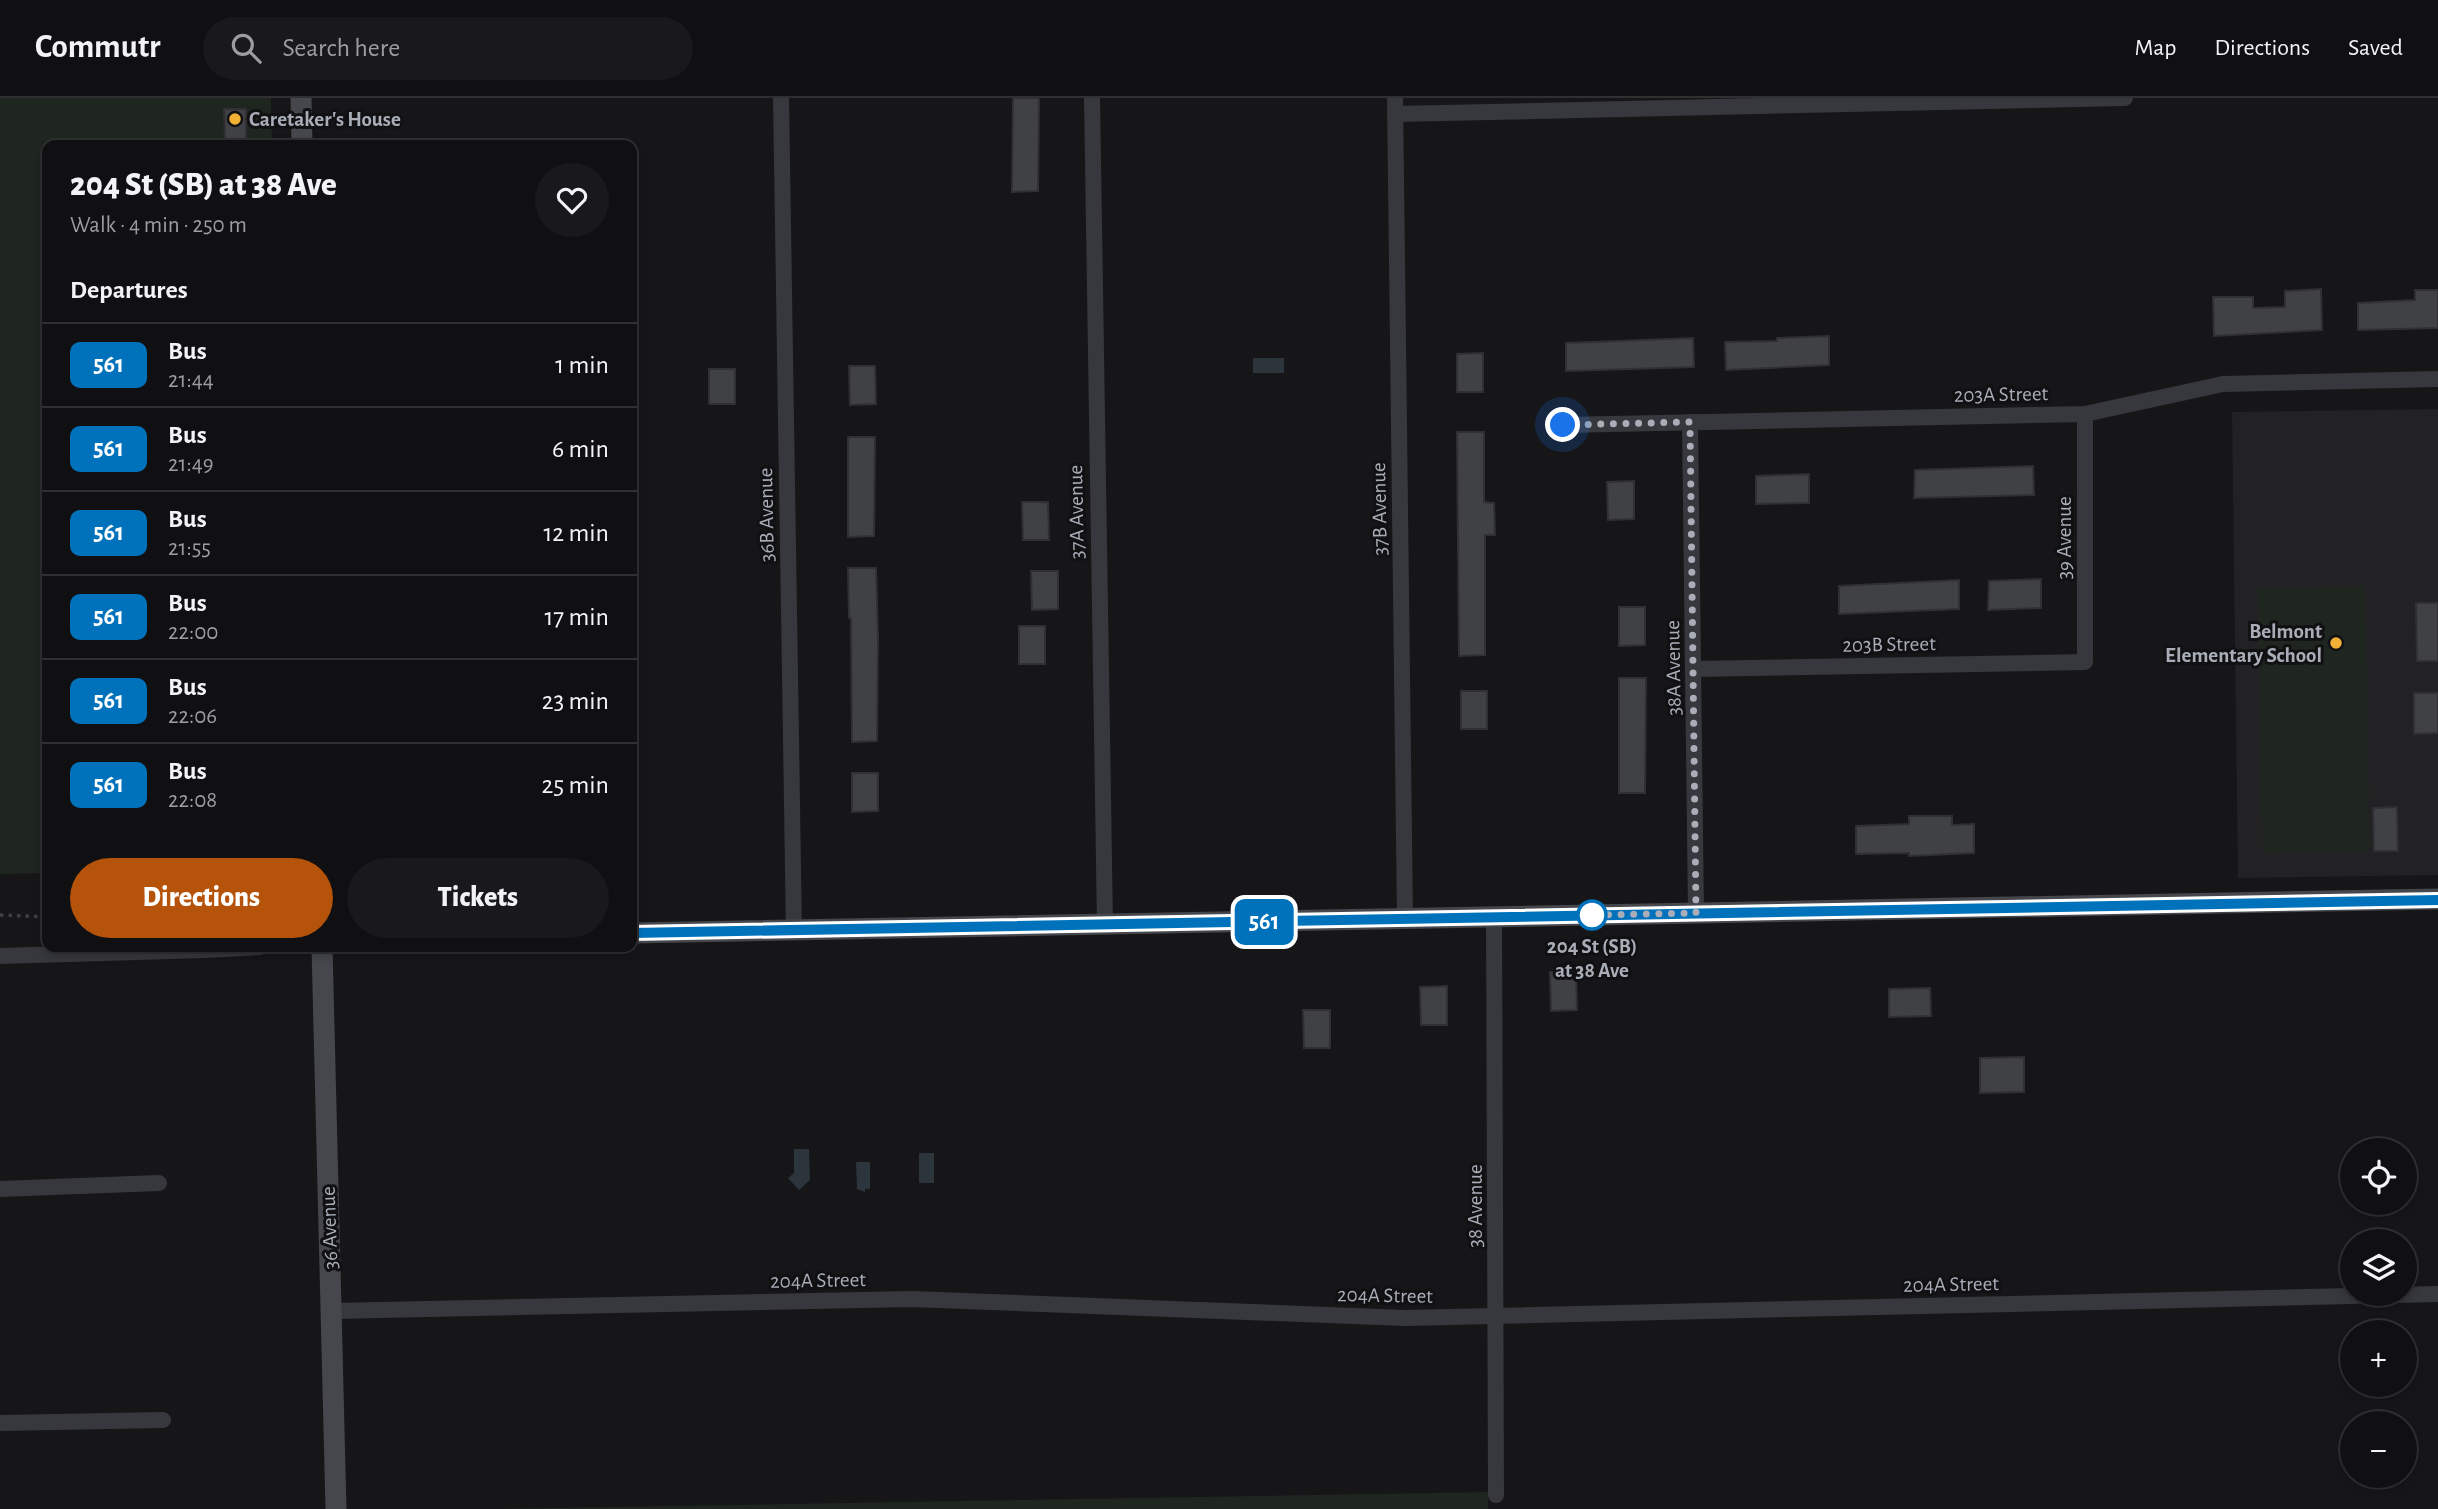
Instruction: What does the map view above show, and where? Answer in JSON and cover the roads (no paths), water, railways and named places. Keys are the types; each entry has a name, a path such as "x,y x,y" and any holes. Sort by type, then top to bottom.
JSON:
{"street":[{"path":"301,98 302,140"},
{"name":"36B Avenue","path":"781,98 794,932"},
{"name":"37A Avenue","path":"1092,98 1105,925"},
{"path":"1395,106 2125,98"},
{"name":"37B Avenue","path":"1395,106 1405,919"},
{"name":"203A Street","path":"1563,425 2085,414 2223,384 2438,379"},
{"name":"39 Avenue","path":"2085,414 2085,662"},
{"name":"38A Avenue","path":"1690,422 1696,913"},
{"name":"203B Street","path":"1694,669 2085,662"},
{"path":"637,933 2438,900"},
{"name":"38 Avenue","path":"1494,918 1496,1495"},
{"path":"0,956 137,952"},
{"name":"36 Avenue","path":"322,952 336,1509"},
{"path":"0,1189 159,1183"},
{"name":"204A Street","path":"332,1311 912,1299 1405,1318 2438,1294"},
{"path":"0,1423 163,1420"}],"place":[{"name":"Caretaker's House","path":"235,119"},
{"name":"Belmont Elementary School","path":"2336,643"},
{"name":"204 St (SB) at 38 Ave","path":"1592,915"}]}
